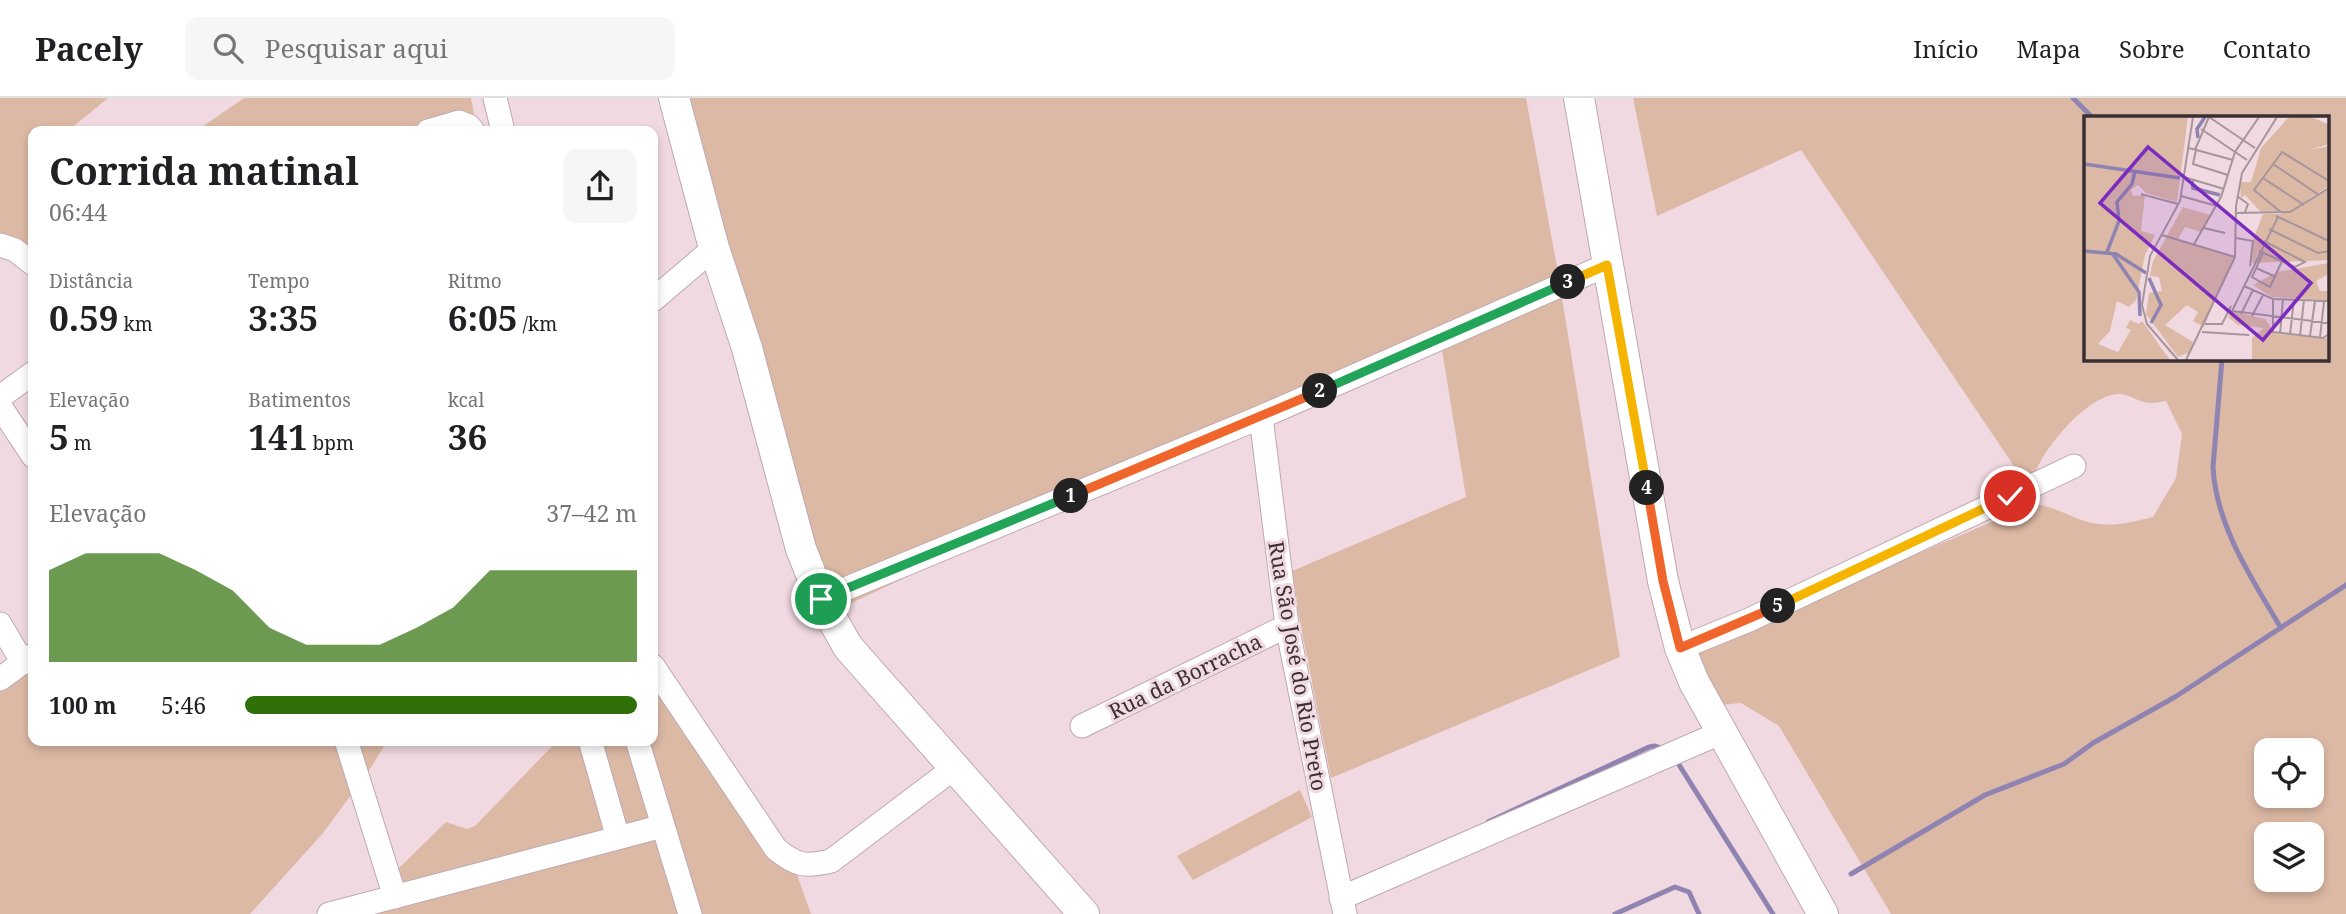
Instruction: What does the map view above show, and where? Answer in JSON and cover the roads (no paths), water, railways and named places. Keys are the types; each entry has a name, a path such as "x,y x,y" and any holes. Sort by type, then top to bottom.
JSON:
{"main road":[{"path":"674,98 715,248 747,348 801,549 821,599 848,647 1084,914"},
{"path":"1579,98 1663,581 1680,648 1693,682 1720,733 1822,914"}],"street":[{"path":"495,98 502,126"},
{"path":"445,126 459,122 466,126"},
{"path":"658,296 715,248"},
{"path":"821,599 1261,417 1607,265"},
{"path":"0,397 28,377"},
{"path":"0,405 28,448"},
{"name":"Rua São José do Rio Preto","path":"1261,417 1287,626 1343,906"},
{"path":"1680,648 1749,620 2074,466"},
{"path":"0,624 28,659 0,679"},
{"name":"Rua da Borracha","path":"1082,726 1287,626"},
{"path":"658,673 776,849 791,862 810,866 831,861 954,768"},
{"path":"1343,906 1720,733"},
{"path":"348,746 395,897"},
{"path":"592,746 618,838"},
{"path":"639,746 690,914"},
{"path":"329,914 663,826"}],"waterway":[{"path":"2073,98 2091,116"},
{"path":"2222,360 2213,467 2216,489 2228,531 2237,551 2281,628"},
{"path":"1851,874 1985,795 2064,764 2093,743 2175,697 2346,585"},
{"path":"1488,822 1649,747 1664,749"},
{"path":"1676,760 1773,914"},
{"path":"1615,914 1675,887 1689,892 1699,914"}]}
